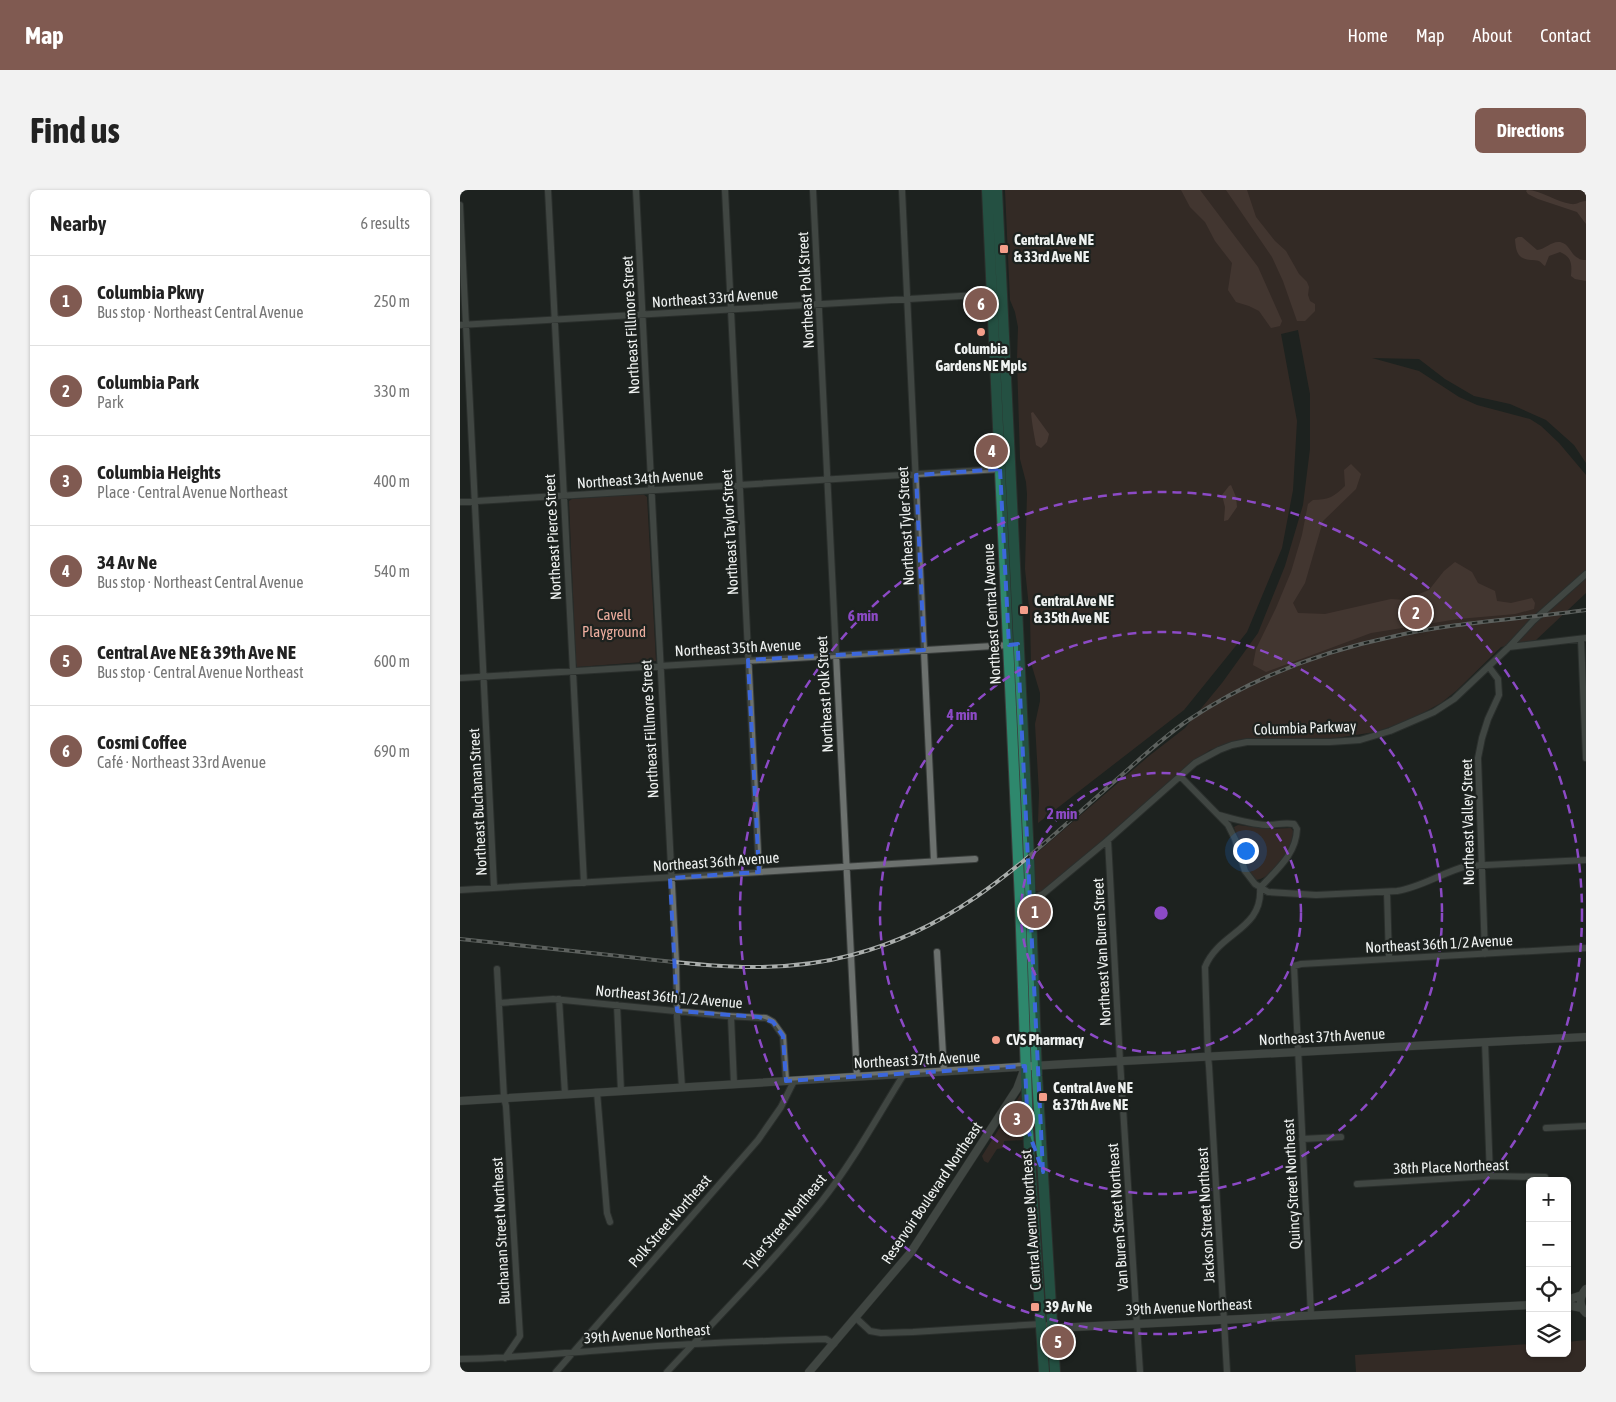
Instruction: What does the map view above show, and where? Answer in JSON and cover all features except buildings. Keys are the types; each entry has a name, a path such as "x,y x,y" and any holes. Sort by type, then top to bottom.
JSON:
{"main road":[{"name":"Northeast Central Avenue","path":"987,190 997,294 1025,901 1036,1066"},
{"name":"Northeast Central Avenue","path":"997,190 1000,469 1013,645"},
{"name":"Northeast Central Avenue","path":"1025,901 1025,1067"},
{"name":"Central Avenue Northeast","path":"1036,1066 1055,1372"},
{"name":"Central Avenue Northeast","path":"1025,1067 1044,1372"},
{"path":"1028,1130 1034,1145 1037,1164 1043,1172"},
{"path":"1030,1169 1037,1173 1040,1195 1045,1207"}],"street":[{"name":"Northeast Pierce Street","path":"548,190 584,883"},
{"name":"Northeast Fillmore Street","path":"636,190 682,1087"},
{"name":"Northeast Taylor Street","path":"725,190 759,872"},
{"name":"Northeast Polk Street","path":"813,190 857,1077"},
{"name":"Northeast Tyler Street","path":"902,190 934,862"},
{"name":"Northeast Buchanan Street","path":"460,205 463,325 475,502 494,887"},
{"name":"Northeast 33rd Avenue","path":"463,325 997,294"},
{"name":"Northeast 34th Avenue","path":"460,502 1000,469"},
{"name":"Columbia Parkway","path":"1025,901 1043,894 1108,840 1180,776 1206,757 1232,745 1264,741 1346,742 1360,740 1390,731 1434,712 1454,699 1533,622 1586,574"},
{"path":"1509,647 1583,638 1586,758"},
{"name":"Northeast 35th Avenue","path":"460,678 1013,645"},
{"name":"Northeast Valley Street","path":"1485,954 1478,758 1482,738 1499,695 1500,687 1498,679 1488,667"},
{"path":"1180,776 1228,825 1236,839 1245,871 1249,878 1260,888 1270,893 1316,895 1387,892 1408,889 1467,866 1586,860"},
{"path":"1219,815 1249,823 1268,825 1294,824 1297,829 1296,842 1290,853 1282,865 1260,888"},
{"name":"Northeast Van Buren Street","path":"1108,840 1120,1061"},
{"name":"Northeast 36th Avenue","path":"460,890 974,859"},
{"name":"Jackson Street Northeast","path":"1227,1372 1208,1057 1205,967 1209,957 1215,950 1242,928 1255,913 1260,898 1260,888"},
{"path":"1387,892 1390,959"},
{"name":"Northeast 36th 1/2 Avenue","path":"1294,966 1301,964 1586,948"},
{"path":"937,952 944,1072"},
{"name":"Quincy Street Northeast","path":"1294,966 1311,1314"},
{"path":"497,969 504,1098"},
{"path":"559,999 565,1094"},
{"name":"Northeast 36th 1/2 Avenue","path":"499,1003 559,999 731,1017 766,1018 773,1022 783,1036 790,1081"},
{"path":"617,1005 621,1091"},
{"path":"731,1017 734,1084"},
{"name":"Northeast 37th Avenue","path":"460,1100 1120,1061 1586,1037"},
{"path":"1485,1042 1490,1176"},
{"name":"Van Buren Street Northeast","path":"1120,1061 1140,1372"},
{"name":"Reservoir Boulevard Northeast","path":"809,1372 912,1252 1017,1089 1025,1067"},
{"name":"Tyler Street Northeast","path":"667,1372 791,1238 822,1201 851,1159 904,1074"},
{"name":"Polk Street Northeast","path":"556,1372 758,1140 781,1107 790,1081"},
{"path":"596,1092 607,1213 610,1222"},
{"name":"Buchanan Street Northeast","path":"504,1098 520,1336 505,1358"},
{"path":"1546,1128 1586,1126"},
{"path":"1302,1139 1341,1137"},
{"name":"38th Place Northeast","path":"1357,1184 1490,1176 1546,1177"},
{"path":"1571,1298 1584,1292 1584,1310 1571,1307"},
{"name":"39th Avenue Northeast","path":"856,1318 870,1331 881,1333 1041,1324 1053,1328 1311,1314 1526,1305"},
{"name":"39th Avenue Northeast","path":"460,1359 505,1358 692,1344 826,1339 834,1344"}],"highlighted area":[{"path":"1000,469 1009,645 1018,644 1043,1172 1028,1130 1025,1066 786,1081 783,1036 773,1022 759,1017 677,1011 670,878 759,872 748,660 924,650 916,475"}],"green space":[{"path":"1005,190 1586,190 1586,463 1574,445 1546,420 1510,404 1474,396 1445,379 1419,359 1372,358 1419,371 1459,397 1477,405 1530,419 1541,426 1559,443 1586,475 1586,593 1536,640 1501,647 1441,703 1408,721 1375,732 1329,739 1243,739 1210,750 1188,765 1042,892 1036,891 1033,888 1031,858 1149,756 1185,728 1222,683 1258,633 1285,566 1303,505 1310,449 1310,394 1298,330 1281,334 1297,421 1293,490 1282,548 1247,632 1184,710 1038,823 1039,793 1035,724 1040,693 1031,663 1030,617 1025,569 1027,494 1020,459 1018,327 1010,300"},
{"name":"Cavell Playground","path":"643,494 647,497 656,661 577,667 569,501 572,499"},
{"path":"1238,825 1270,829 1291,828 1294,832 1290,848 1284,858 1271,873 1260,879 1255,880 1247,870 1244,850 1234,827"},
{"path":"1022,1092 1021,1129 1025,1140 1004,1141 1003,1148 997,1149 988,1163 984,1161 982,1156"},
{"path":"1586,1340 1586,1365 1583,1372 1356,1372 1355,1355 1526,1344 1526,1357 1571,1357 1571,1342"}],"shaded area":[{"path":"1181,190 1200,190 1258,267 1282,321 1280,326 1271,328 1259,311 1236,302 1228,290 1232,263 1215,241 1205,222 1190,207"},
{"path":"1226,190 1247,190 1256,217 1275,241 1286,251 1299,274 1307,282 1309,287 1308,295 1310,301 1315,304 1315,311 1305,321 1297,321 1283,281 1272,257"},
{"path":"1527,190 1571,204 1586,201 1586,224 1577,212 1538,199 1528,194"},
{"path":"1522,237 1537,250 1554,243 1563,243 1575,256 1581,260 1586,260 1586,281 1575,279 1571,276 1570,261 1567,256 1560,252 1549,256 1545,266 1538,261 1523,258 1518,254 1516,247 1515,239"},
{"path":"1033,412 1049,434 1047,442 1041,448 1036,445 1032,425 1031,413"},
{"path":"1351,464 1361,474 1356,489 1323,521 1305,583 1293,603 1298,613 1325,614 1391,599 1404,600 1429,590 1444,571 1455,562 1472,572 1478,583 1495,591 1497,601 1511,603 1532,598 1535,603 1534,609 1515,614 1458,619 1371,633 1266,672 1253,665 1256,649 1291,572 1302,535 1308,504 1313,500 1331,497 1341,490 1345,486 1344,470"},
{"path":"1231,485 1236,497 1237,507 1228,520 1224,521 1225,507 1222,495"}],"railway":[{"path":"460,939 677,963 736,967 794,965 852,955 892,942 928,926 962,906 1025,860 1177,728 1210,706 1259,680 1311,659 1391,637 1464,624 1586,610"}],"place":[{"name":"Central Ave NE & 33rd Ave NE","path":"1004,249"},
{"name":"Cosmi Coffee","path":"981,304"},
{"name":"Columbia Gardens NE Mpls","path":"981,332"},
{"name":"34 Av Ne","path":"992,451"},
{"name":"Central Ave NE & 35th Ave NE","path":"1024,610"},
{"name":"Columbia Park","path":"1416,613"},
{"name":"Columbia Pkwy","path":"1035,912"},
{"name":"CVS Pharmacy","path":"996,1040"},
{"name":"Central Ave NE & 37th Ave NE","path":"1043,1097"},
{"name":"Columbia Heights","path":"1017,1119"},
{"name":"39 Av Ne","path":"1035,1307"},
{"name":"Central Ave NE & 39th Ave NE","path":"1058,1342"}]}
